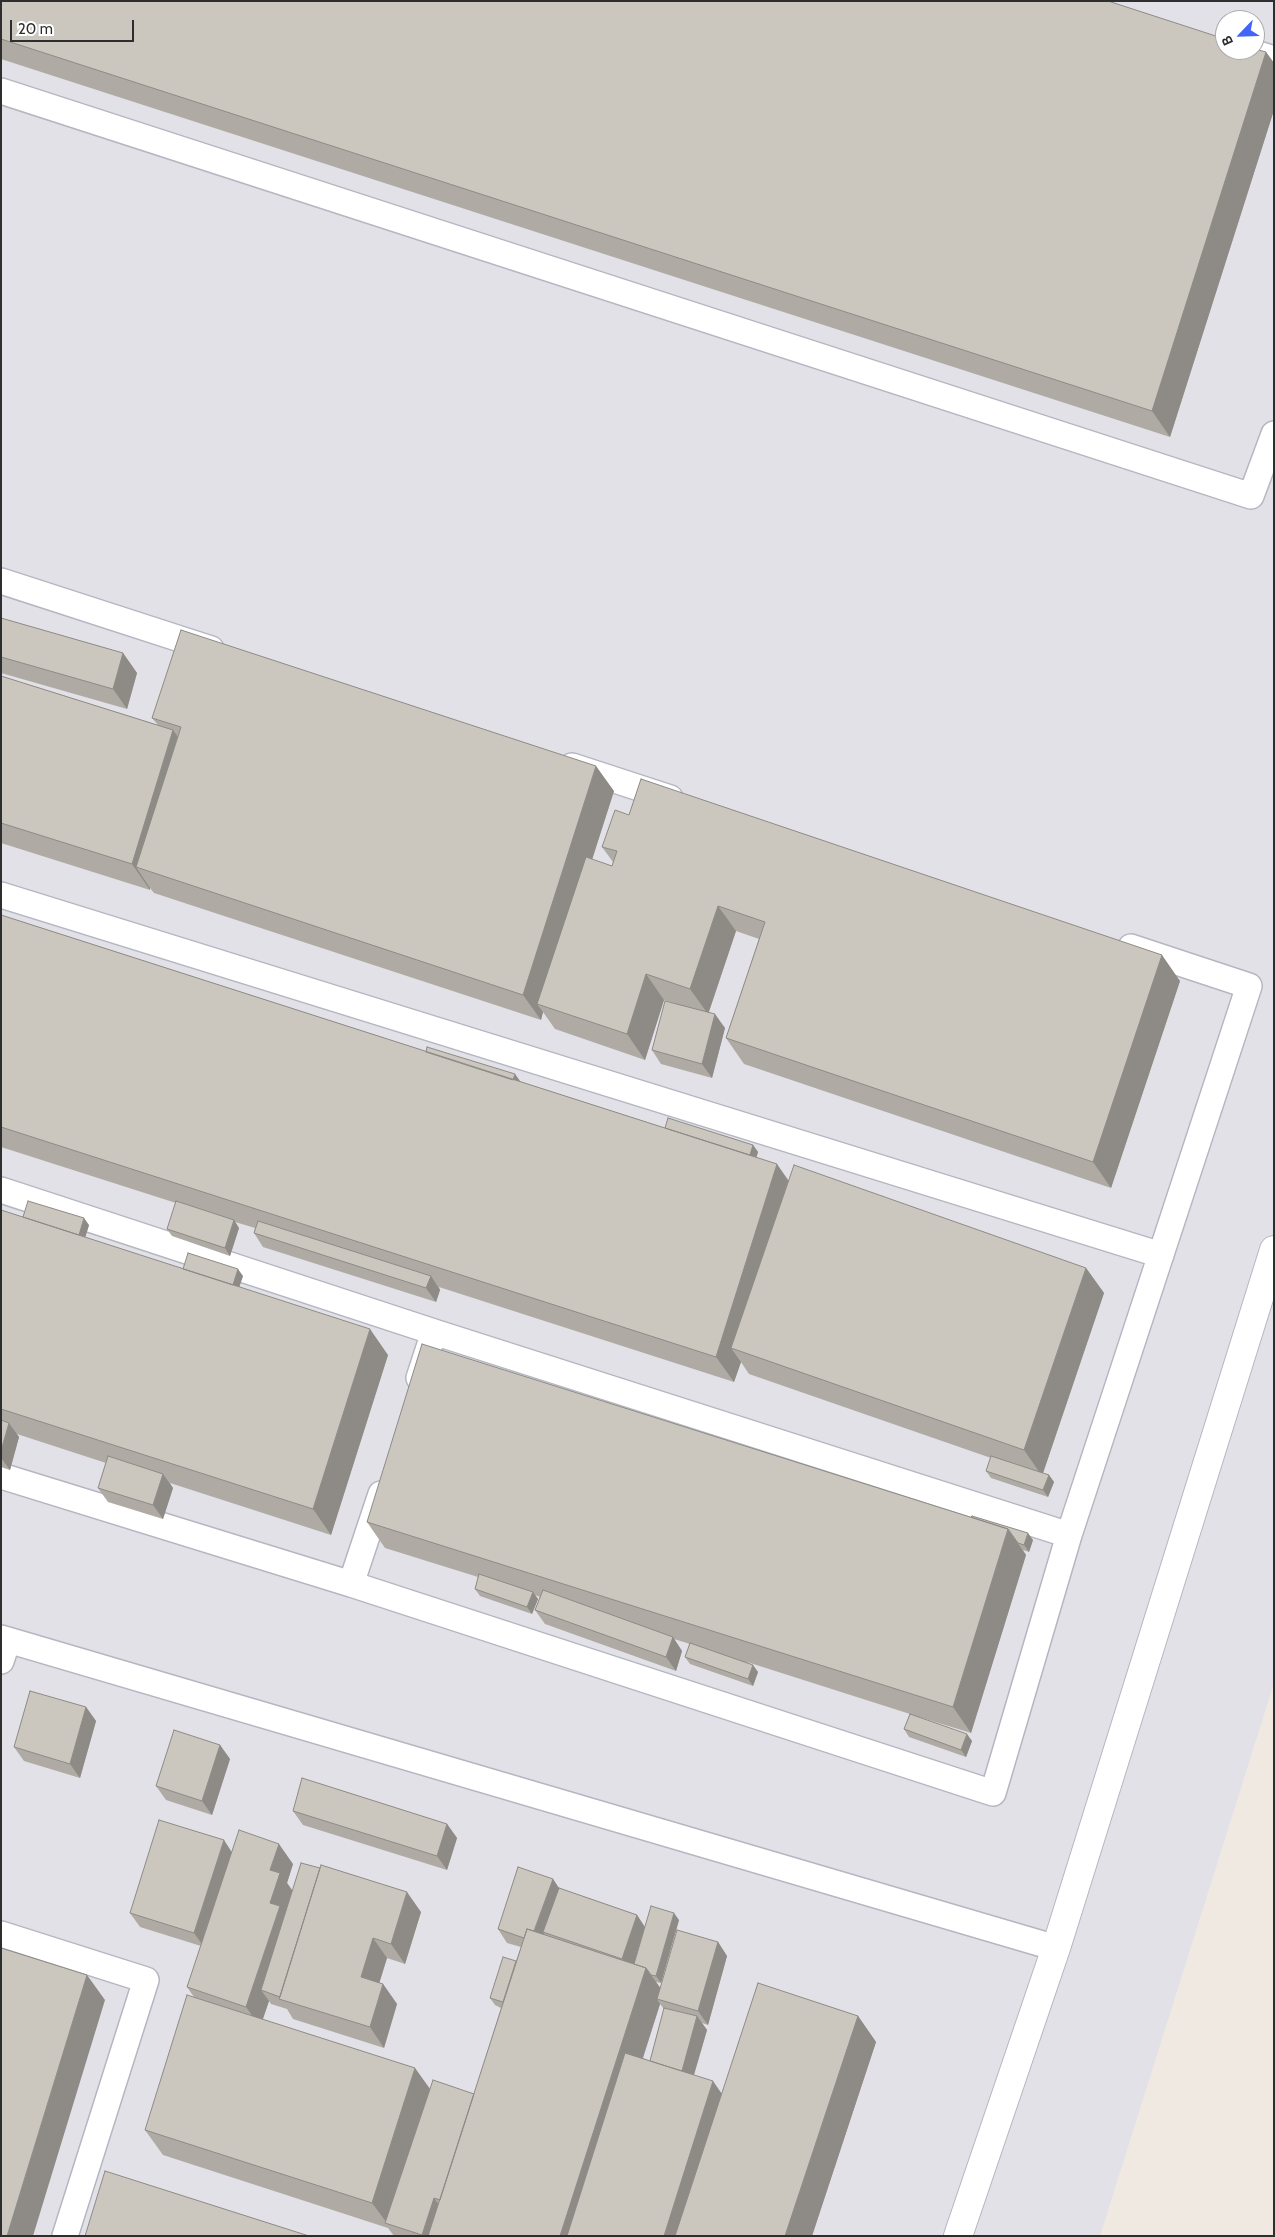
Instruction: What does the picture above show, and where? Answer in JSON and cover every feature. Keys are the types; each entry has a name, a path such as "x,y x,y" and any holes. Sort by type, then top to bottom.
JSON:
{"street":[{"path":"958,2236 1056,1948 1274,1250"}],"lane":[{"path":"1,91 1251,496 1274,434"},
{"path":"1,581 228,655"},
{"path":"550,759 691,805"},
{"path":"2,898 1161,1255"},
{"path":"1,1476 351,1584 993,1793 1069,1535 1249,986 1107,940"},
{"path":"1,1190 434,1332 1069,1535"},
{"path":"413,1397 434,1332"},
{"path":"351,1584 388,1472"},
{"path":"3,1647 1056,1948"},
{"path":"1,1934 146,1980 65,2236"}],"shaded area":[{"path":"1,1 1274,1 1274,1683 1100,2236 1,2236"}],"building":[{"path":"1,1 1108,1 1215,36 1215,60 1263,60 1152,411 1,39"},
{"path":"1,618 123,653 113,689 1,657"},
{"path":"181,630 596,766 523,995 136,867 181,727 152,718"},
{"path":"1,676 173,730 132,864 1,823"},
{"path":"641,779 1162,955 1093,1162 726,1038 765,922 718,906 690,989 646,974 627,1034 537,1004 586,857 612,866 617,851 602,847 615,810 629,815"},
{"path":"1,915 777,1164 716,1357 1,1127"},
{"path":"665,1001 715,1014 702,1064 652,1050"},
{"path":"427,1047 515,1074 513,1080 426,1052"},
{"path":"668,1118 753,1145 750,1155 665,1128"},
{"path":"794,1165 1086,1268 1024,1450 731,1348"},
{"path":"28,1201 84,1218 79,1235 23,1217"},
{"path":"176,1201 234,1220 225,1248 167,1229"},
{"path":"1,1210 370,1329 313,1509 1,1409"},
{"path":"258,1221 431,1276 426,1288 254,1233"},
{"path":"188,1253 238,1269 233,1285 183,1269"},
{"path":"422,1344 1008,1529 953,1707 367,1522"},
{"path":"1,1420 9,1423 1,1451"},
{"path":"108,1456 163,1474 153,1505 98,1488"},
{"path":"991,1456 1049,1475 1043,1490 986,1471"},
{"path":"972,1516 1028,1533 1024,1545 1018,1543 1008,1529"},
{"path":"479,1574 533,1592 527,1607 475,1589"},
{"path":"543,1590 673,1637 666,1657 535,1610"},
{"path":"690,1643 753,1665 748,1679 685,1657"},
{"path":"30,1691 86,1707 70,1764 14,1747"},
{"path":"910,1714 967,1734 961,1750 904,1729"},
{"path":"174,1730 220,1745 202,1801 156,1786"},
{"path":"302,1778 447,1824 437,1856 293,1811"},
{"path":"159,1820 224,1840 194,1933 130,1913"},
{"path":"239,1830 279,1844 270,1870 280,1873 270,1903 280,1906 246,2007 187,1987"},
{"path":"301,1863 320,1868 280,1997 261,1990"},
{"path":"321,1865 407,1892 391,1944 373,1938 361,1977 383,1984 370,2027 279,1999"},
{"path":"518,1867 553,1879 534,1931 527,1929 524,1938 498,1929"},
{"path":"559,1888 637,1915 622,1959 543,1932"},
{"path":"651,1906 674,1913 656,1976 651,1975 646,1968 634,1964"},
{"path":"527,1929 646,1968 560,2236 428,2236"},
{"path":"677,1930 718,1942 698,2011 657,1999"},
{"path":"1,1948 87,1975 7,2236 1,2236"},
{"path":"503,1957 516,1961 503,2002 490,1998"},
{"path":"758,1983 858,2016 785,2236 675,2236"},
{"path":"187,1995 415,2068 372,2203 145,2130"},
{"path":"664,2008 697,2016 682,2071 650,2061"},
{"path":"625,2053 713,2081 664,2236 567,2236"},
{"path":"433,2080 474,2094 440,2200 434,2198 422,2235 385,2223"},
{"path":"105,2171 309,2236 85,2236"}]}
